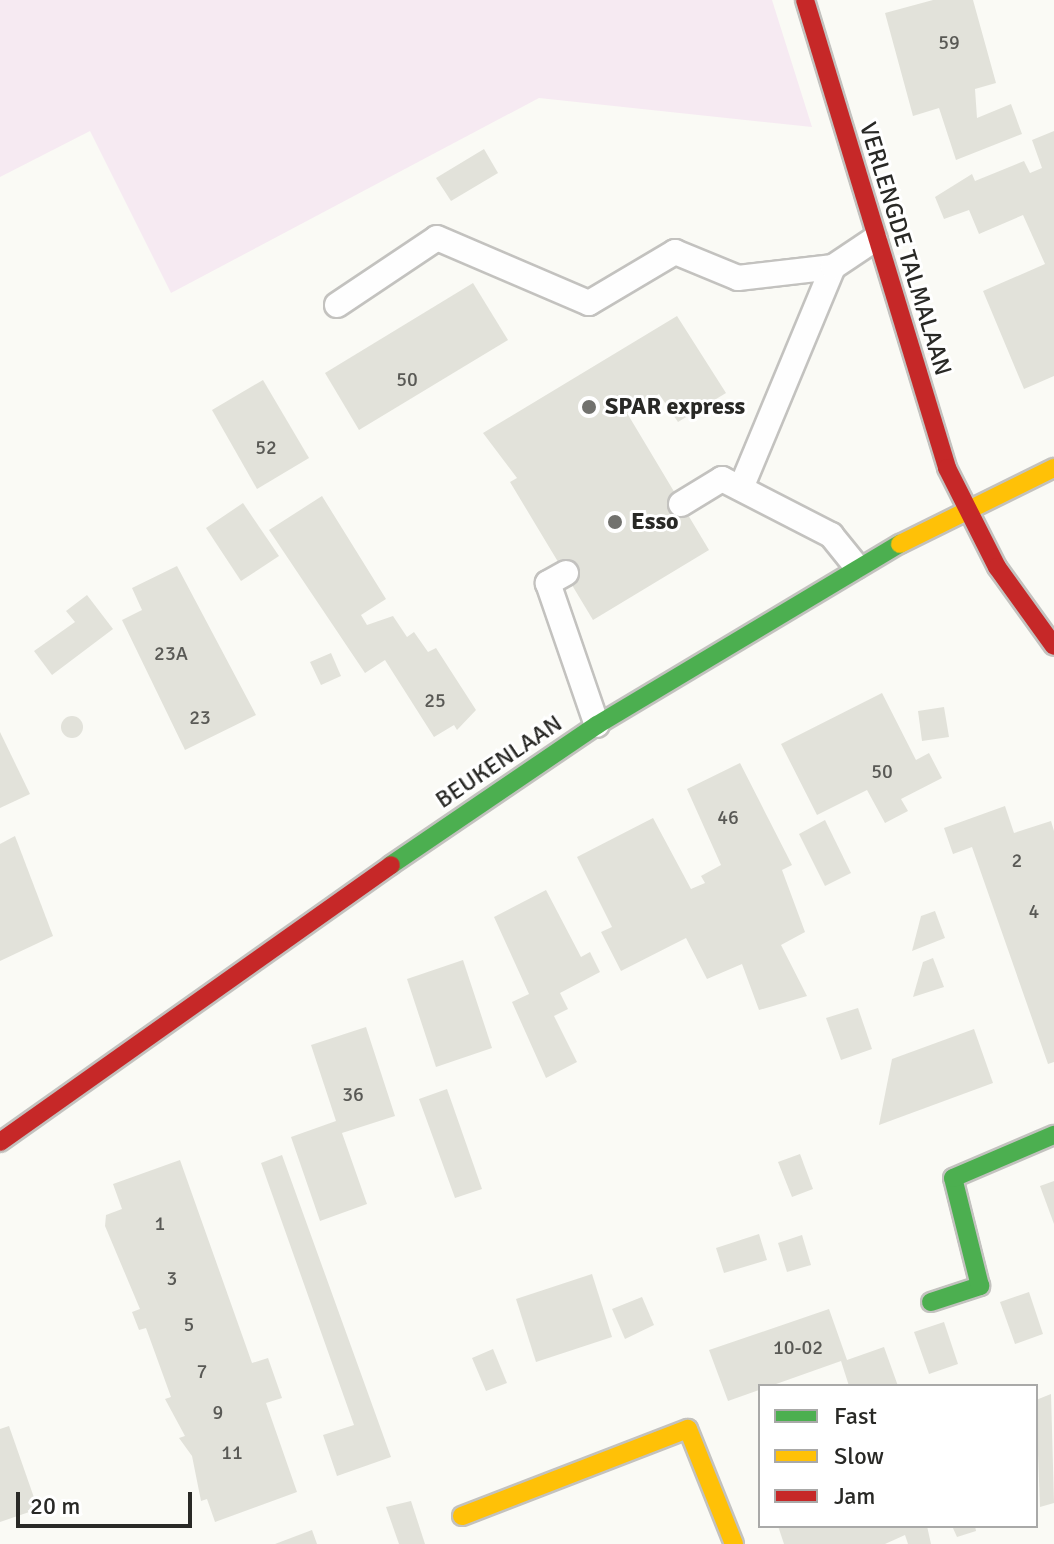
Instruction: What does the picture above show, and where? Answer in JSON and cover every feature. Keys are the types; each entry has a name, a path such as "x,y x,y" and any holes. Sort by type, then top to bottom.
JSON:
{"street":[{"name":"VERLENGDE TALMALAAN","path":"805,0 875,239 964,509 1054,646"},
{"name":"BEUKENLAAN","path":"0,1142 164,1020 597,725 856,566 964,509 1054,468"},
{"path":"931,1302 980,1286 953,1178 1054,1135"},
{"path":"462,1516 688,1429 734,1544"}],"lane":[{"path":"337,305 437,238 589,303 675,252 738,278 833,267 875,239"},
{"path":"741,488 833,267"},
{"path":"681,504 722,479 831,535 856,566"},
{"path":"566,573 548,583 597,725"}],"shaded area":[{"path":"0,0 772,0 812,127 539,98 171,293 90,131 0,177"}],"building":[{"path":"933,0 973,0 996,83 975,89 977,118 1011,104 1022,134 956,160 939,108 913,116 885,13"},
{"path":"1054,131 1054,376 1024,389 983,291 1045,264 1023,215 979,234 969,210 944,219 935,197 972,174 975,181 1024,161 1030,173 1042,168 1032,140"},
{"path":"484,149 498,173 451,201 436,178"},
{"path":"473,283 508,340 359,430 325,373"},
{"path":"677,316 726,393 678,422 659,394 627,413 709,550 593,620 510,482 517,478 483,433"},
{"path":"263,380 309,458 257,489 212,410"},
{"path":"322,496 386,599 361,615 367,625 393,616 407,637 414,632 428,652 436,648 476,710 457,730 454,725 434,737 385,660 365,673 269,530"},
{"path":"243,503 279,556 241,581 206,528"},
{"path":"177,566 256,715 185,750 122,620 142,610 132,588"},
{"path":"87,595 113,629 52,675 34,651 75,622 66,611"},
{"path":"331,653 341,676 321,685 310,662"},
{"path":"882,693 916,760 929,753 942,778 901,799 908,811 885,823 867,790 817,815 781,744"},
{"path":"944,707 949,737 922,741 918,711"},
{"path":"72,716 80,719 83,727 80,735 72,738 64,735 61,727 64,719"},
{"path":"0,732 30,794 0,808"},
{"path":"740,763 792,865 782,870 805,932 781,945 807,996 759,1010 742,964 707,979 686,938 621,971 601,932 612,927 577,857 653,818 691,889 705,883 701,876 721,865 687,789"},
{"path":"1005,806 1014,833 1051,821 1054,831 1054,1062 1048,1064 972,847 953,854 944,828"},
{"path":"825,820 851,873 825,886 799,834"},
{"path":"15,836 53,936 0,961 0,844"},
{"path":"546,890 581,957 590,952 600,972 560,993 568,1009 554,1016 577,1062 546,1078 512,1002 529,994 494,917"},
{"path":"935,911 945,938 912,951 921,916"},
{"path":"933,958 944,987 913,997 923,962"},
{"path":"463,960 492,1048 436,1067 407,979"},
{"path":"858,1008 872,1049 841,1060 826,1018"},
{"path":"366,1027 395,1116 342,1133 367,1204 320,1221 291,1137 336,1121 311,1045"},
{"path":"974,1029 993,1083 879,1125 892,1059"},
{"path":"447,1089 482,1189 455,1198 419,1099"},
{"path":"800,1154 813,1189 792,1197 778,1162"},
{"path":"282,1155 391,1457 337,1476 323,1435 354,1425 261,1163"},
{"path":"180,1160 252,1363 268,1358 282,1398 266,1403 297,1492 215,1522 207,1499 201,1501 192,1456 179,1438 185,1436 165,1399 171,1397 146,1328 139,1330 132,1312 140,1309 105,1226 106,1215 122,1209 113,1184"},
{"path":"1054,1181 1054,1224 1040,1186"},
{"path":"759,1234 767,1260 724,1273 716,1248"},
{"path":"802,1235 811,1265 787,1272 778,1243"},
{"path":"592,1274 612,1337 536,1362 516,1299"},
{"path":"1029,1292 1043,1334 1015,1344 1000,1302"},
{"path":"642,1297 654,1325 625,1339 612,1309"},
{"path":"829,1309 847,1360 884,1347 897,1384 848,1384 841,1361 776,1384 758,1384 758,1390 728,1401 709,1350"},
{"path":"944,1322 958,1364 929,1374 914,1332"},
{"path":"493,1349 507,1383 486,1391 472,1358"},
{"path":"1051,1394 1054,1503 1040,1507 1038,1454 1038,1399"},
{"path":"9,1426 38,1509 0,1522 0,1429"},
{"path":"411,1501 425,1544 399,1544 386,1507"},
{"path":"779,1528 927,1528 931,1544 908,1544 905,1535 885,1544 784,1544"},
{"path":"953,1528 975,1528 976,1531 957,1537"},
{"path":"312,1530 317,1544 275,1544"}],"traffic: fast":[{"path":"391,865 597,725 900,544"},
{"path":"931,1302 980,1286 953,1178 1054,1135"}],"traffic: slow":[{"path":"900,544 1054,468"},
{"path":"462,1516 688,1429 734,1544"}],"traffic: jam":[{"path":"805,0 947,468 997,567 1054,646"},
{"path":"0,1142 391,865"}],"place":[{"name":"SPAR express","path":"589,407"},
{"name":"Esso","path":"615,522"}]}
